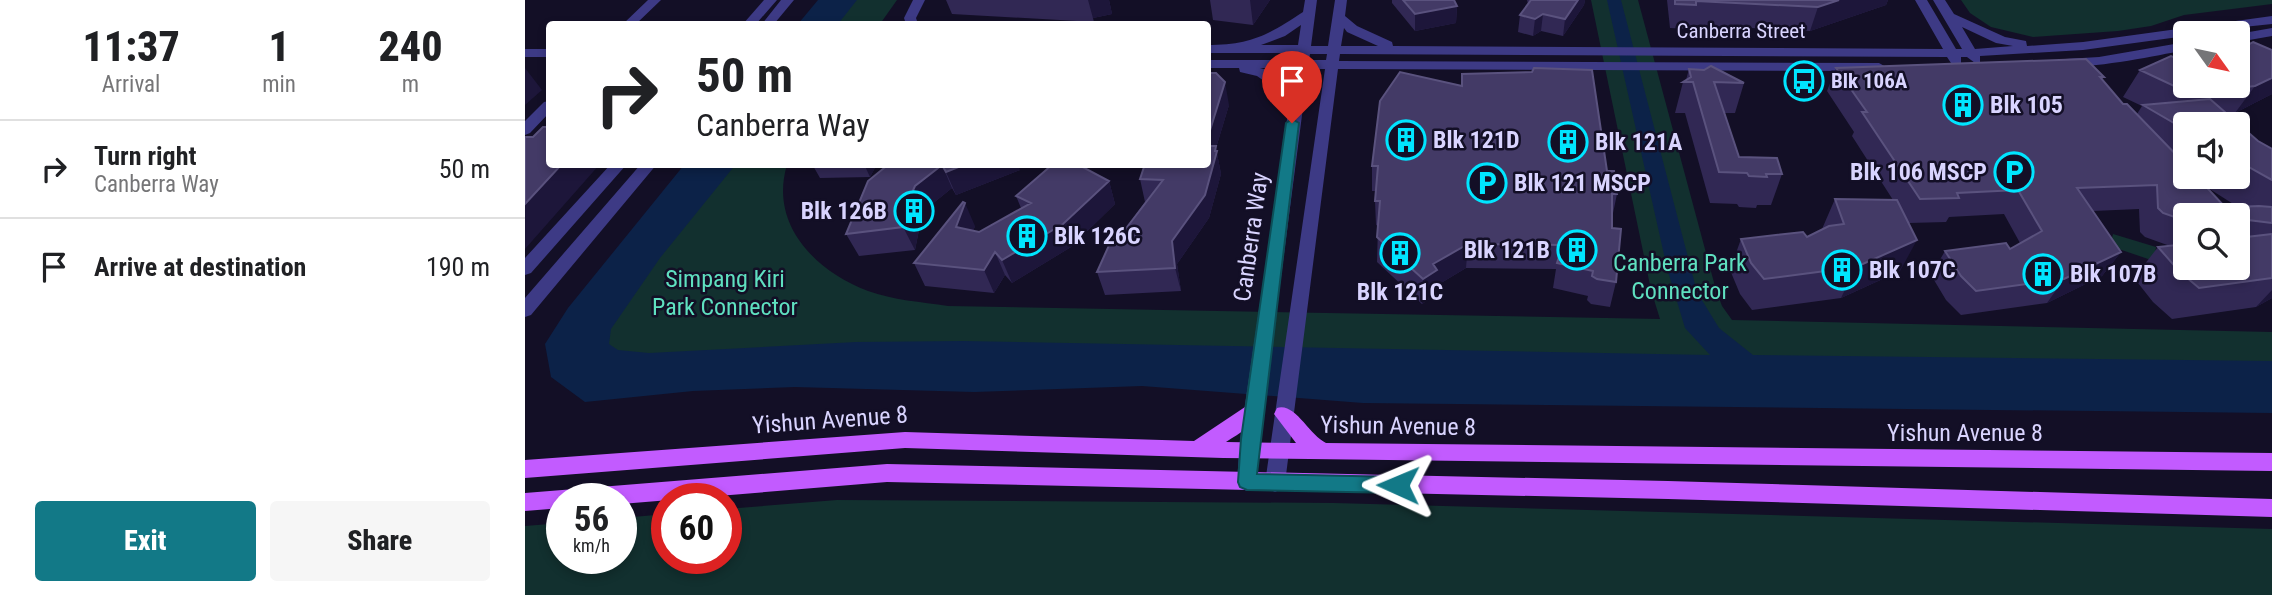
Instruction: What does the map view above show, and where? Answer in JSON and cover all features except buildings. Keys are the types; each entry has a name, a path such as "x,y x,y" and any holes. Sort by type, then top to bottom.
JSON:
{"main road":[{"path":"1197,449 1238,424 1254,408"},
{"path":"1284,412 1309,444 1321,450"},
{"name":"Yishun Avenue 8","path":"525,470 905,440 1197,449 1662,457 2272,462"},
{"path":"637,494 887,473 1668,490 2272,508"},
{"path":"525,502 546,500"}],"street":[{"path":"632,21 655,0"},
{"path":"752,21 771,0"},
{"path":"770,21 788,0"},
{"path":"911,21 919,0"},
{"path":"1275,482 1341,0"},
{"path":"1920,0 1960,68"},
{"path":"1938,0 1971,53 1985,68 1943,68"},
{"path":"1236,49 1280,33 1310,7"},
{"name":"Canberra Way","path":"1247,482 1254,408 1310,7"},
{"path":"1950,17 2001,40 2045,49"},
{"path":"1339,18 1368,38 1400,50"},
{"name":"Canberra Street","path":"1650,59 1971,53 2045,49 2272,20"},
{"path":"2251,36 2272,32"},
{"path":"2049,64 2099,61 2173,48"},
{"name":"Canberra Street","path":"1211,49 1304,49 1334,57 1394,65 1603,58"},
{"name":"Canberra Street","path":"1211,64 1300,65 1334,57 1400,50 1892,67"},
{"path":"525,52 546,53"},
{"path":"1226,64 1262,73 1296,97"},
{"path":"1329,96 1341,81 1394,65"},
{"path":"527,128 546,108"},
{"path":"527,128 546,126"},
{"path":"525,269 616,168"},
{"path":"525,310 647,168"}],"green space":[{"path":"842,0 897,0 882,21 825,21"},
{"name":"Simpang Kiri Park Connector","path":"1591,0 1638,0 1716,290 1722,306 1732,320 2272,332 2272,386 611,382 575,337 709,168 786,168 783,187 785,207 791,226 814,258 830,271 868,291 948,306 1660,319 1651,290"},
{"path":"1961,0 2272,0 2272,4 2184,15 2151,26 2118,31 2033,37 1991,27 1970,13"},
{"path":"2113,234 2156,247 2154,261 2110,246"},
{"path":"837,500 1334,503 2272,529 2272,595 525,595 525,526 546,524 546,574 637,574 637,517 651,515 651,574 742,574 742,508"}],"water":[{"path":"818,0 857,0 840,21 800,21"},
{"path":"1607,0 1621,0 1697,292 1719,328 1753,355 2272,361 2272,413 1363,403 1142,386 974,392 795,387 693,391 585,402 551,377 545,344 568,308 682,168 733,168 660,258 611,329 609,344 618,350 649,353 856,342 963,341 1710,355 1685,328 1667,268"}],"place":[{"name":"Blk 106A","path":"1804,81"},
{"name":"Blk 105","path":"1963,105"},
{"name":"Blk 121D","path":"1406,140"},
{"name":"Blk 121A","path":"1568,142"},
{"name":"Blk 106 MSCP","path":"2014,172"},
{"name":"Blk 121 MSCP","path":"1487,183"},
{"name":"Blk 126B","path":"914,211"},
{"name":"Blk 126C","path":"1027,236"},
{"name":"Blk 121B","path":"1577,250"},
{"name":"Blk 121C","path":"1400,253"},
{"name":"Blk 107C","path":"1842,270"},
{"name":"Blk 107B","path":"2043,274"}],"route":[{"path":"1292,123 1250,439 1247,482 1398,485"}],"park label":[{"name":"Canberra Park Connector","path":"1680,277"}]}
